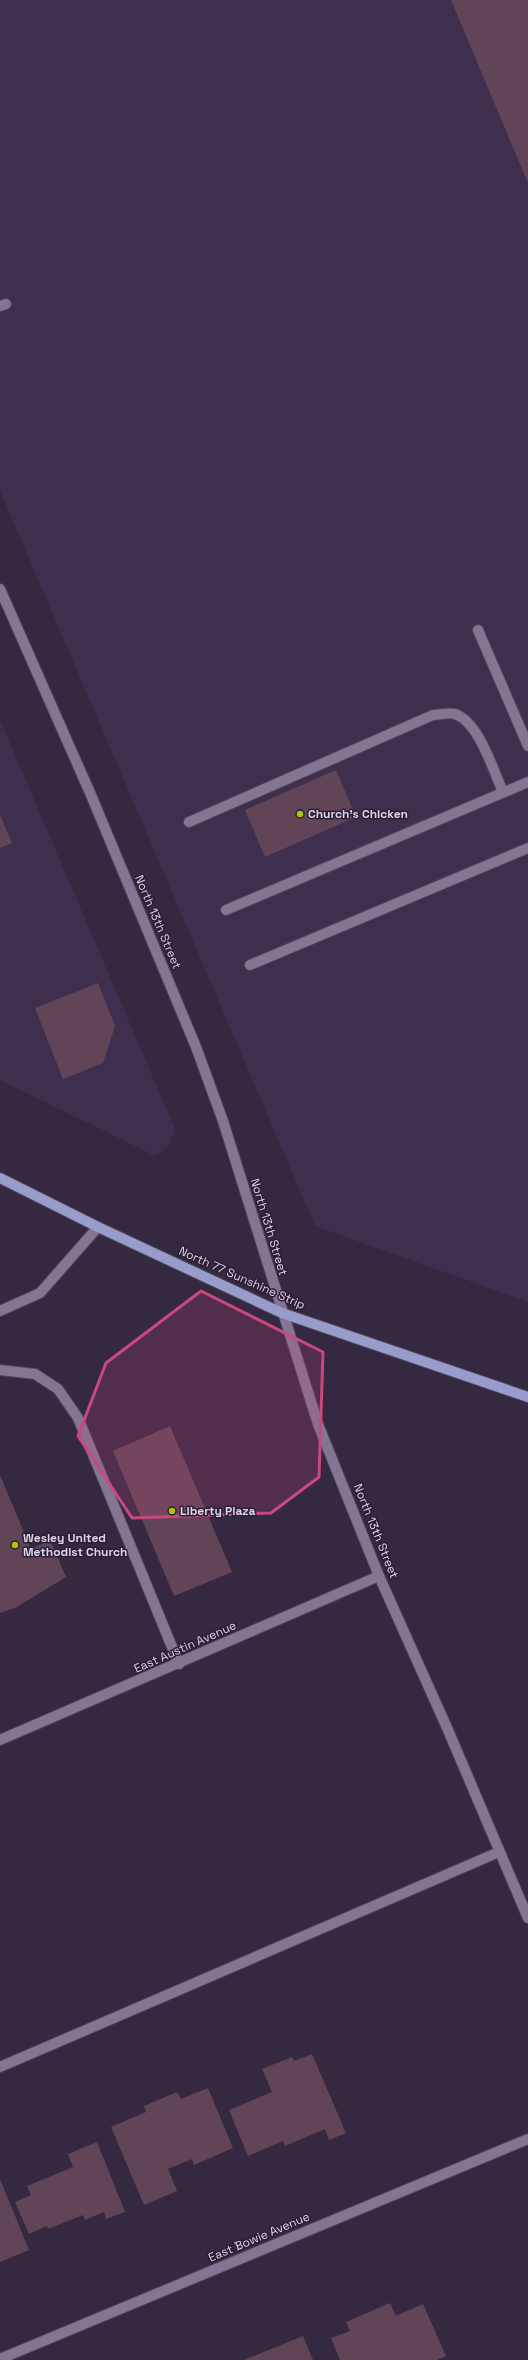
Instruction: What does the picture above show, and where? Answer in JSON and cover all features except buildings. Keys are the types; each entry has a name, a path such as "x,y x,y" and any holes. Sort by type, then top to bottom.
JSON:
{"main road":[{"name":"North 77 Sunshine Strip","path":"0,1178 98,1227 282,1313 528,1398"}],"street":[{"name":"North 13th Street","path":"0,589 91,795 196,1047 223,1121 318,1424 379,1576 448,1730 528,1918"},
{"path":"478,630 528,746"},
{"path":"189,822 433,715 454,714 468,723 477,734 504,792"},
{"path":"226,910 528,782"},
{"path":"250,965 528,848"},
{"path":"0,1310 40,1293 98,1227"},
{"path":"0,1370 35,1374 58,1388 78,1418 179,1664"},
{"name":"East Austin Avenue","path":"0,1740 179,1664 379,1576"},
{"path":"0,2067 499,1852"},
{"name":"East Bowie Avenue","path":"0,2359 528,2138"}],"highlighted area":[{"path":"201,1291 323,1352 319,1477 271,1513 132,1518 78,1436 106,1363"}],"shaded area":[{"path":"0,0 528,0 528,1302 315,1226 0,491"},
{"path":"0,720 175,1129 169,1146 155,1156 0,1080"}],"place":[{"name":"Church's Chicken","path":"300,814"},
{"name":"Liberty Plaza","path":"172,1511"},
{"name":"Wesley United Methodist Church","path":"15,1545"}]}
